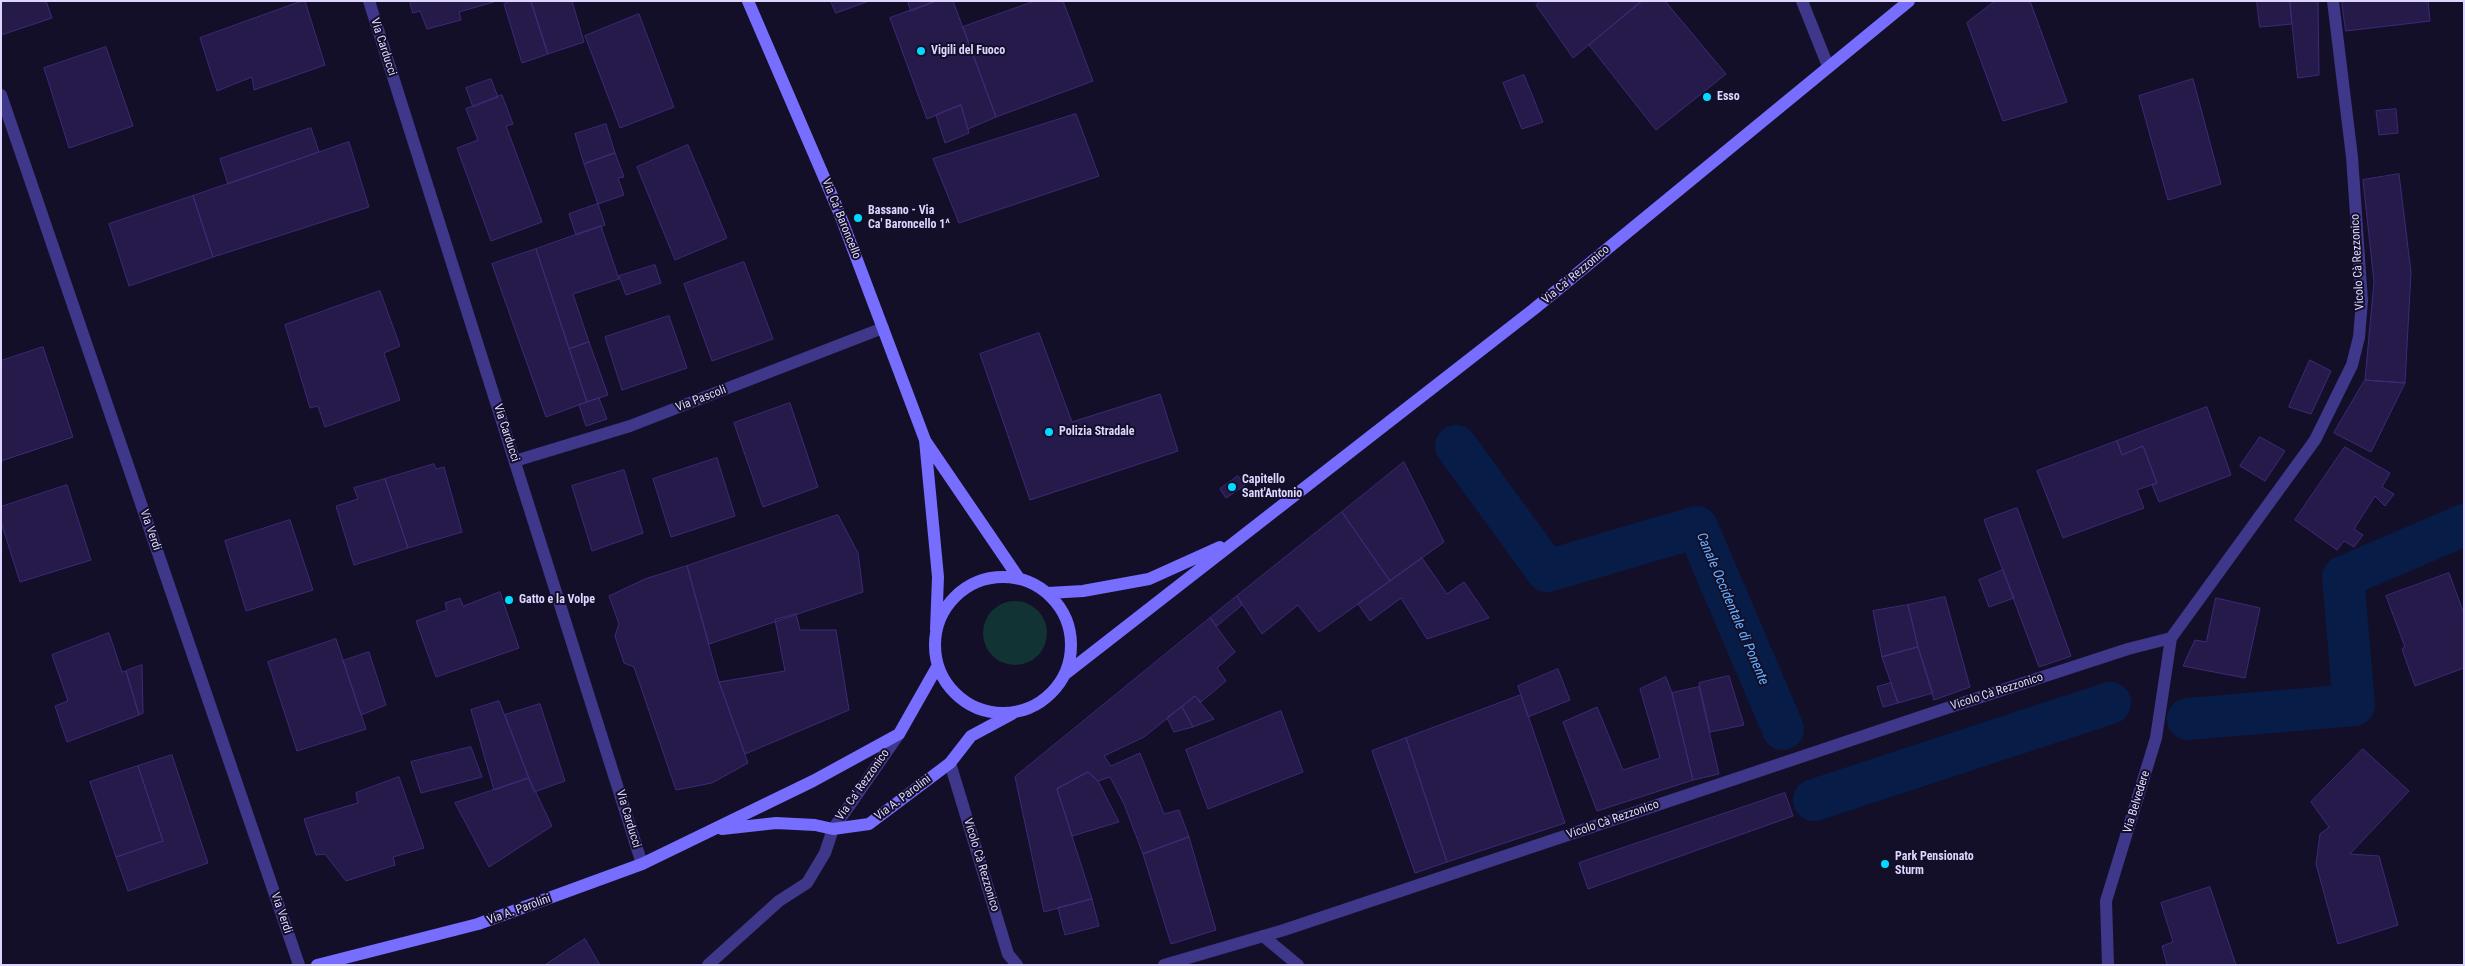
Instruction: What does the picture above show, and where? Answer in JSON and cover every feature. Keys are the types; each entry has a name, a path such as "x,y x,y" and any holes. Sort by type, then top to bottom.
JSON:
{"main road":[{"name":"Via Ca' Baroncello","path":"748,1 839,212 925,440 1018,577"},
{"name":"Via Ca' Rezzonico","path":"1064,675 1161,602 1236,540 1534,309 1909,1"},
{"name":"Via Ca' Baroncello","path":"925,440 938,577 936,630"},
{"name":"Via Ca' Rezzonico","path":"1048,593 1083,591 1148,579 1236,540"},
{"name":"Via Ca' Rezzonico","path":"996,576 1018,577 1034,583 1048,593 1060,606 1071,640 1070,658 1064,675 1052,693 1034,706 1014,712 992,713 972,706 954,693 937,667 936,630 944,610 957,594 975,582 996,576"},
{"path":"899,734 937,667"},
{"name":"Via A. Parolini","path":"712,830 776,823 833,828 869,824 950,763 971,736 1014,712"},
{"name":"Via A. Parolini","path":"317,965 478,924 642,864 813,781 899,734"}],"street":[{"name":"Via Carducci","path":"369,1 642,864"},
{"path":"1802,1 1828,66"},
{"name":"Vicolo Cà Rezzonico","path":"1164,965 1263,936 1941,710 2128,649 2171,638 2315,440 2352,365 2359,337 2362,301 2352,157 2333,1"},
{"name":"Via Verdi","path":"1,95 299,965"},
{"name":"Via Pascoli","path":"515,461 630,426 884,328"},
{"name":"Via Belvedere","path":"2108,965 2106,901 2156,738 2171,638"},
{"name":"Via Ca' Rezzonico","path":"708,965 779,902 807,883 825,853 833,828 899,734"},
{"name":"Vicolo Cà Rezzonico","path":"950,763 1008,954 1017,965"},
{"path":"1263,936 1298,965"}],"green space":[{"path":"1015,601 1027,603 1038,610 1045,621 1047,633 1045,645 1038,656 1027,663 1015,665 1003,663 992,656 985,645 983,633 985,621 992,610 1003,603"}],"building":[{"path":"1,1 46,1 52,18 1,35"},
{"path":"305,1 325,65 254,90 252,77 217,91 200,38"},
{"path":"410,1 497,1 459,12 461,20 427,29 420,11 413,13"},
{"path":"511,1 531,1 548,54 522,63 504,4"},
{"path":"531,1 572,1 584,42 548,54"},
{"path":"831,1 869,1 836,13"},
{"path":"908,1 936,1 911,11"},
{"path":"936,1 953,1 996,117 968,129 961,105 927,119 890,18"},
{"path":"1035,1 1063,1 1093,81 996,117 963,27"},
{"path":"1541,1 1642,1 1573,58 1536,5"},
{"path":"1642,1 1665,1 1726,74 1656,130 1589,45"},
{"path":"1995,1 2030,1 2067,102 2003,121 1967,23"},
{"path":"2257,1 2290,1 2292,24 2260,27"},
{"path":"2290,1 2318,1 2319,75 2298,78"},
{"path":"2342,1 2428,1 2430,21 2346,31"},
{"path":"639,14 674,107 620,128 585,36"},
{"path":"106,47 133,126 69,148 44,68"},
{"path":"1524,75 1543,122 1522,129 1503,83"},
{"path":"491,79 498,97 473,107 466,88"},
{"path":"2193,79 2221,184 2168,200 2139,96"},
{"path":"502,95 513,124 506,126 542,222 491,241 457,148 478,140 466,109"},
{"path":"961,105 969,133 945,143 936,115"},
{"path":"2396,109 2398,133 2379,135 2376,111"},
{"path":"1076,114 1099,176 959,223 933,159"},
{"path":"606,124 615,153 584,164 575,134"},
{"path":"311,128 319,152 228,184 220,159"},
{"path":"349,142 369,207 213,257 193,196"},
{"path":"688,145 727,238 675,260 637,167"},
{"path":"615,153 624,177 618,178 624,195 598,204 584,164"},
{"path":"2399,174 2411,272 2405,383 2365,380 2374,282 2363,180"},
{"path":"193,196 213,257 129,286 109,224"},
{"path":"598,204 605,225 576,235 569,214"},
{"path":"601,226 619,279 573,294 589,342 569,349 536,249"},
{"path":"536,249 587,402 546,417 492,264"},
{"path":"744,262 773,339 712,361 684,284"},
{"path":"655,265 661,283 626,295 619,276"},
{"path":"380,291 400,346 384,353 400,400 325,427 318,406 310,408 285,325"},
{"path":"669,316 687,368 622,390 605,337"},
{"path":"1039,333 1072,422 1160,394 1178,451 1030,500 980,354"},
{"path":"589,342 608,395 587,402 569,349"},
{"path":"43,347 73,437 1,461 1,361"},
{"path":"2310,360 2331,371 2311,414 2289,407"},
{"path":"2365,380 2405,383 2371,452 2334,433"},
{"path":"599,398 607,419 586,426 579,405"},
{"path":"790,403 818,487 763,507 734,423"},
{"path":"2207,407 2231,475 2159,502 2152,485 2157,483 2143,446 2122,455 2117,441"},
{"path":"2260,437 2285,451 2265,481 2240,466"},
{"path":"2117,441 2122,455 2143,446 2157,483 2137,490 2144,508 2063,538 2037,471"},
{"path":"2345,447 2390,473 2382,487 2394,494 2385,506 2375,496 2354,529 2363,535 2354,547 2344,541 2337,550 2295,520"},
{"path":"717,458 735,516 671,537 653,479"},
{"path":"1404,462 1444,542 1390,581 1342,512"},
{"path":"434,464 436,469 444,467 462,532 408,548 385,479"},
{"path":"624,470 643,533 592,551 572,486"},
{"name":"Capitello Sant'Antonio","path":"1238,476 1245,485 1226,498 1220,489"},
{"path":"385,479 408,548 354,565 336,506 358,499 354,488"},
{"path":"67,485 91,560 20,582 1,522 1,507"},
{"path":"2017,508 2071,656 2039,667 1984,520"},
{"path":"1342,512 1390,581 1319,632 1298,605 1262,634 1237,596"},
{"path":"838,515 858,553 863,592 709,644 687,566"},
{"path":"290,520 313,590 246,611 225,541"},
{"path":"1422,558 1447,594 1464,582 1489,618 1427,639 1401,598 1370,621 1358,604"},
{"path":"687,566 719,682 748,763 712,783 676,790 634,667 624,663 615,636 619,624 609,596 645,579"},
{"path":"2003,570 2014,598 1989,607 1979,580"},
{"path":"2449,573 2464,614 2464,668 2415,686 2402,649 2405,647 2386,596"},
{"path":"500,592 519,648 436,677 416,621 447,610 445,603 460,598 463,606"},
{"path":"1237,596 1242,605 1217,626 1210,618"},
{"path":"1945,597 1970,687 1934,700 1908,605"},
{"path":"2216,598 2260,608 2245,678 2183,666 2195,640 2206,642"},
{"path":"1908,605 1918,647 1882,657 1873,611"},
{"path":"796,614 800,630 836,630 849,710 745,754 719,682 785,671 775,620"},
{"path":"1210,618 1235,652 1217,668 1226,681 1201,702 1195,696 1144,737 1104,756 1111,766 1140,753 1164,814 1179,810 1189,837 1143,854 1124,804 1110,777 1098,781 1088,772 1057,789 1092,899 1044,912 1015,777"},
{"path":"109,633 122,672 126,671 139,715 67,742 55,706 68,701 52,655"},
{"path":"336,639 366,729 297,751 268,662"},
{"path":"1918,647 1933,693 1898,703 1882,657"},
{"path":"369,652 386,705 361,715 343,661"},
{"path":"142,665 143,713 139,715 126,671"},
{"path":"1558,669 1570,700 1528,717 1518,686"},
{"path":"1729,676 1744,725 1710,732 1699,683"},
{"path":"1666,677 1672,693 1693,780 1597,811 1563,722 1597,707 1623,770 1660,758 1640,689"},
{"path":"1891,683 1898,703 1883,707 1877,687"},
{"path":"1699,687 1719,774 1693,780 1672,693"},
{"path":"1521,695 1565,823 1447,862 1406,738"},
{"path":"1195,696 1214,719 1193,727 1182,707"},
{"path":"499,701 529,778 494,790 471,710"},
{"path":"540,704 565,781 534,792 505,715"},
{"path":"1182,707 1193,727 1174,732 1167,718"},
{"path":"1281,711 1303,772 1208,809 1186,750"},
{"path":"1406,738 1447,862 1415,873 1372,751"},
{"path":"471,747 482,777 421,793 411,762"},
{"path":"2363,749 2409,791 2350,854 2379,856 2398,925 2338,944 2316,864 2320,834 2329,827 2311,802"},
{"path":"172,755 208,863 128,891 116,857 163,841 138,766"},
{"path":"138,766 163,841 116,857 90,782"},
{"path":"1088,772 1098,781 1119,822 1072,836 1057,789"},
{"path":"399,777 424,848 393,857 395,865 346,881 325,854 316,855 304,819 358,803 356,793"},
{"path":"529,778 552,826 489,867 455,803"},
{"path":"1785,793 1793,816 1588,889 1579,863"},
{"path":"1189,837 1216,930 1171,944 1143,854"},
{"path":"2210,887 2236,965 2167,965 2162,946 2173,942 2161,903"},
{"path":"1092,899 1099,926 1065,935 1058,908"},
{"path":"585,939 600,965 545,965"}],"waterway":[{"name":"Canale Occidentale di Ponente","path":"1456,446 1547,571 1697,527 1783,729"},
{"name":"Canale Occidentale di Ponente","path":"2188,719 2354,705 2343,577 2464,525"},
{"name":"Canale Occidentale di Ponente","path":"1814,800 2110,703"}],"place":[{"name":"Vigili del Fuoco","path":"921,51"},
{"name":"Esso","path":"1707,97"},
{"name":"Bassano - Via Ca' Baroncello 1^","path":"858,218"},
{"name":"Polizia Stradale","path":"1049,432"},
{"name":"Capitello Sant'Antonio","path":"1232,487"},
{"name":"Gatto e la Volpe","path":"509,600"},
{"name":"Park Pensionato Sturm","path":"1885,864"}]}
